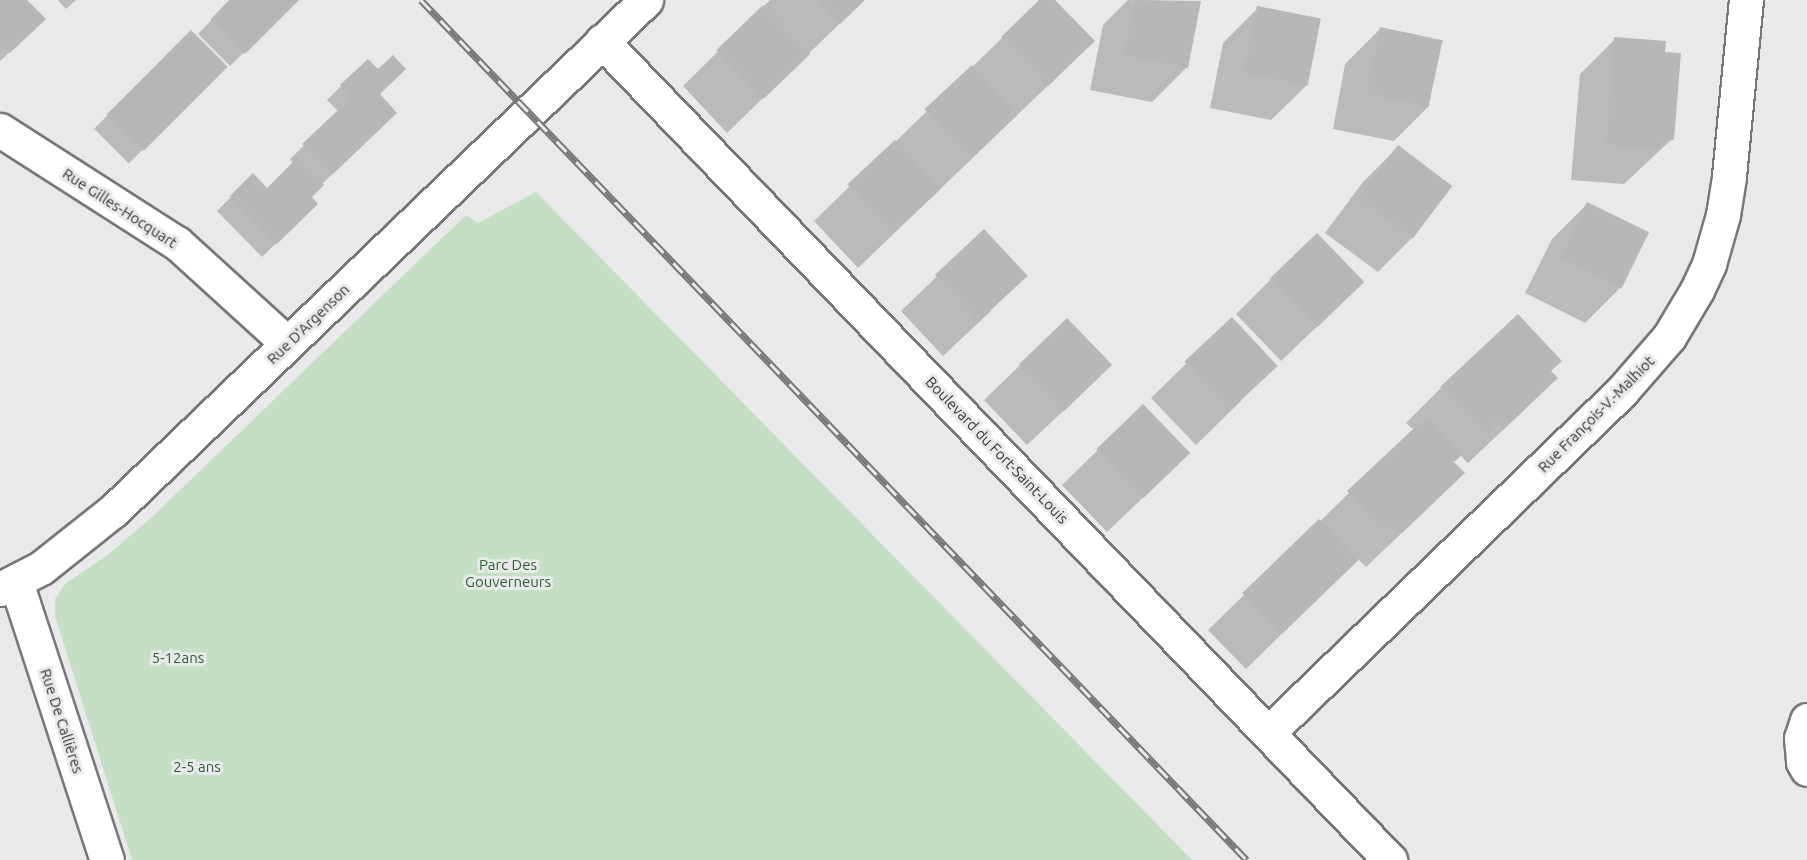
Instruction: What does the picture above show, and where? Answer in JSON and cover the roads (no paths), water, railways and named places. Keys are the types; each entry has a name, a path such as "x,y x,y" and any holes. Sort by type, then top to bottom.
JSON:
{"street":[{"path":"602,41 646,0"},
{"name":"Rue François-V.-Malhiot","path":"1269,732 1622,391 1669,337 1697,290 1709,264 1723,215 1730,176 1746,0"},
{"name":"Rue D'Argenson","path":"8,586 41,568 114,510 602,41"},
{"name":"Boulevard du Fort-Saint-Louis","path":"602,41 1390,860"},
{"name":"Rue Gilles-Hocquart","path":"0,130 177,243 287,343"},
{"name":"Rue De Callières","path":"8,586 107,860"},
{"path":"1807,720 1801,738 1803,762 1807,769"}],"railway":[{"path":"421,0 1247,860"}],"park label":[{"name":"Parc Des Gouverneurs","path":"508,572"},
{"name":"5-12ans","path":"178,658"},
{"name":"2-5 ans","path":"197,767"}]}
